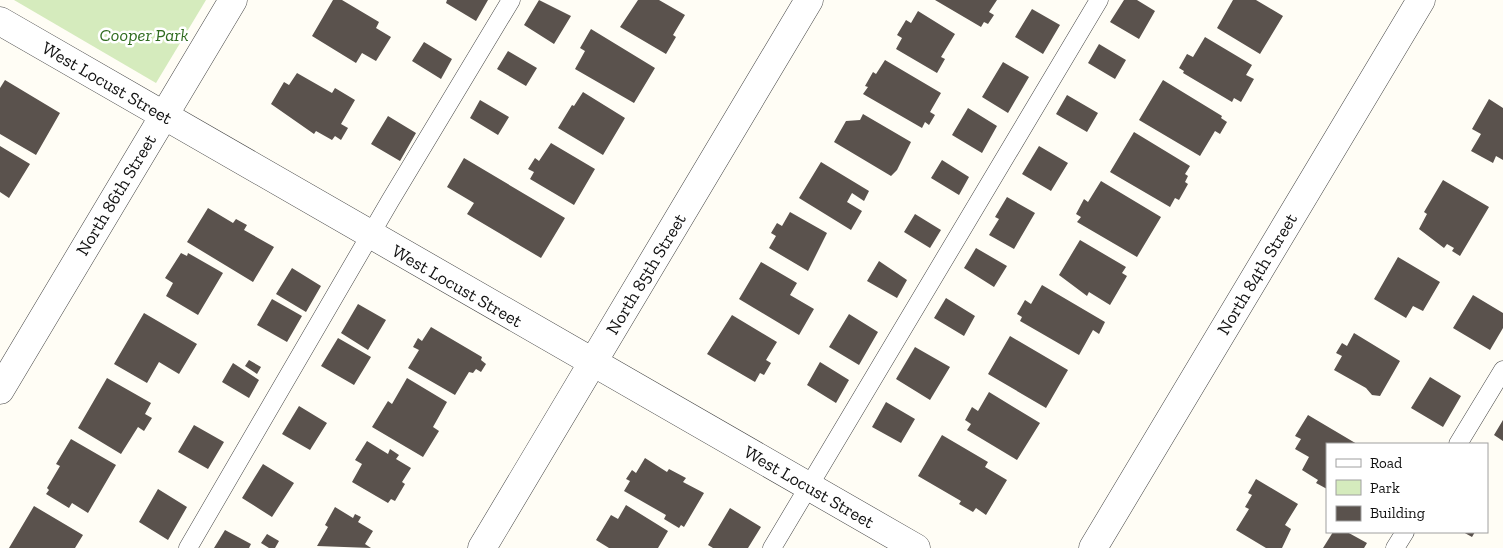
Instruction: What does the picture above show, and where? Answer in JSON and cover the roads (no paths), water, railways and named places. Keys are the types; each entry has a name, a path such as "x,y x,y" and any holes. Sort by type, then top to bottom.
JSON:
{"street":[{"name":"North 86th Street","path":"0,390 233,0"},
{"name":"North 85th Street","path":"482,548 810,0"},
{"name":"North 84th Street","path":"1093,548 1421,0"},
{"name":"West Locust Street","path":"0,21 370,236 916,548"}],"lane":[{"path":"188,548 370,236 511,0"},
{"path":"772,548 1099,0"},
{"path":"1459,443 1503,370"},
{"path":"1395,548 1404,533"}],"park label":[{"name":"Cooper Park","path":"144,35"}]}
